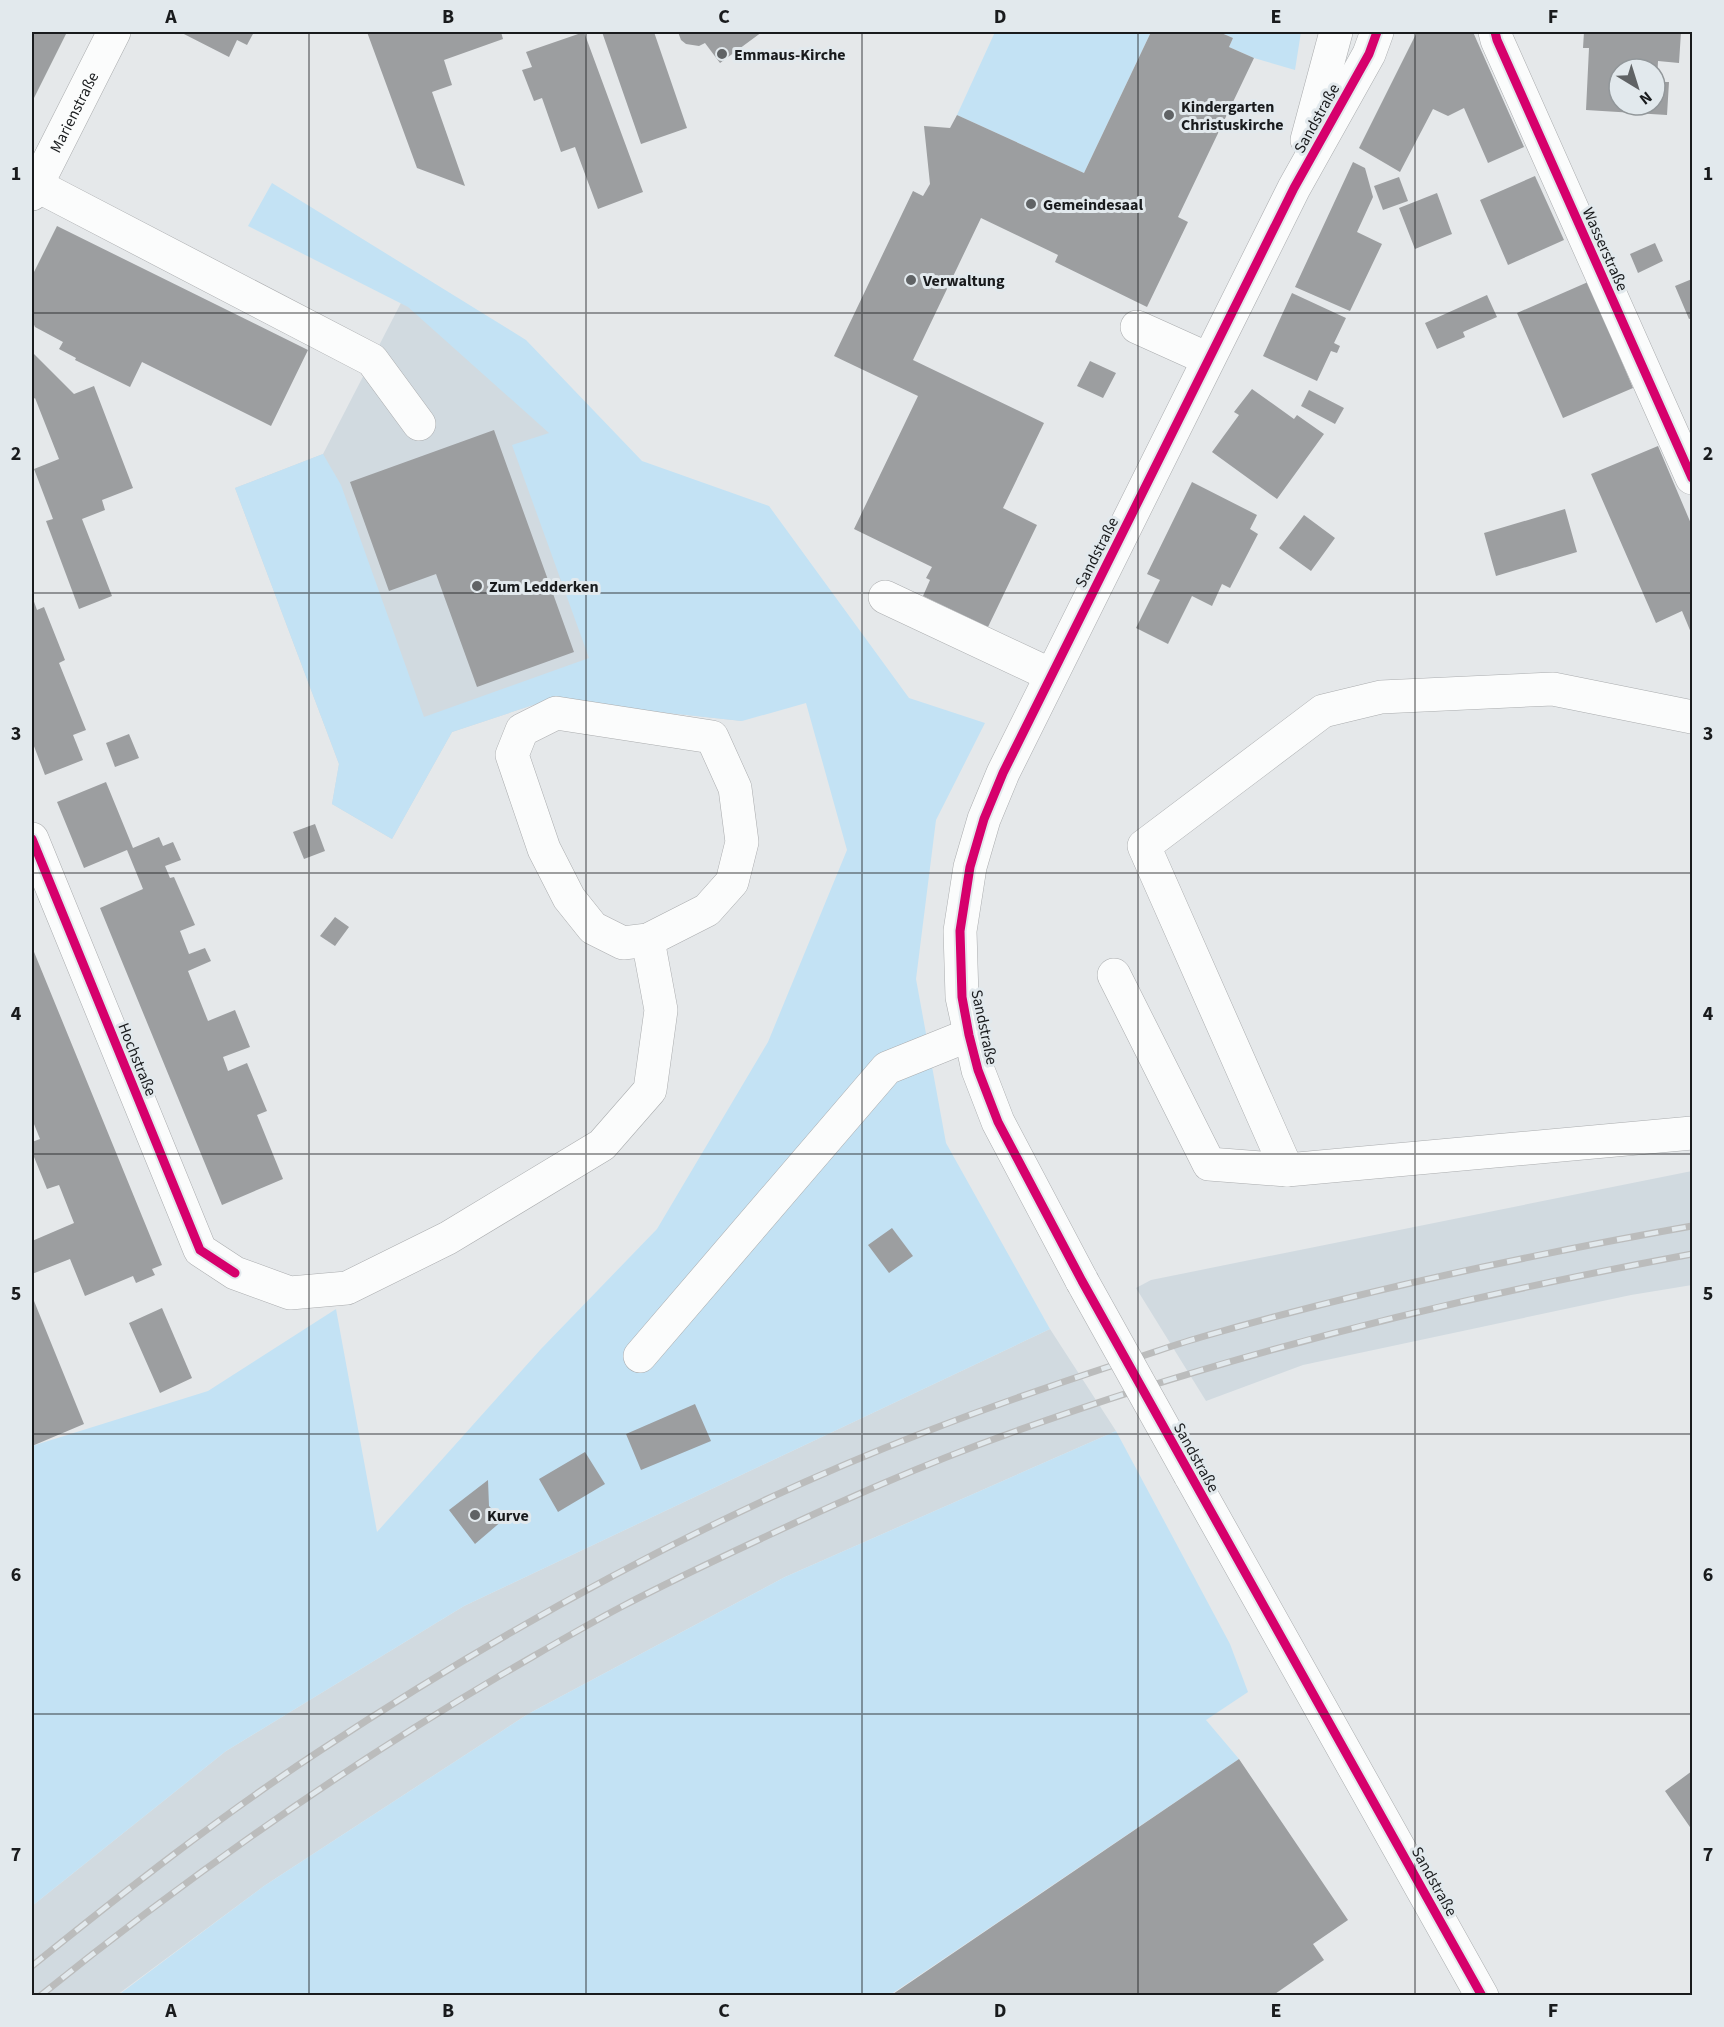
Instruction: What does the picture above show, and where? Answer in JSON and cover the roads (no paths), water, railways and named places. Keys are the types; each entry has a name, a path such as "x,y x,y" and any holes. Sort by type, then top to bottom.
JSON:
{"street":[{"name":"Marienstraße","path":"34,189 114,32"},
{"name":"Sandstraße","path":"1294,188 1336,32"},
{"name":"Sandstraße","path":"1377,32 1369,54 1294,188 1003,773 984,819 970,867 960,931 962,996 978,1070 998,1122 1082,1281 1482,1995"},
{"name":"Wasserstraße","path":"1495,32 1501,51 1692,478"},
{"path":"34,189 372,360 419,424"},
{"path":"1137,327 1208,359"},
{"path":"885,597 1051,675"},
{"path":"1287,1170 1144,846 1323,711 1381,697 1553,689 1692,717"},
{"path":"556,713 712,737 735,788 742,842 732,882 707,909 648,940 623,943 593,928 569,898 544,849 512,755 522,730 556,713"},
{"name":"Hochstraße","path":"32,839 200,1250 235,1273 290,1293 346,1288 448,1238 602,1145 650,1090 661,1010 648,940"},
{"path":"1114,975 1209,1164 1287,1170 1692,1133"},
{"path":"640,1356 887,1068 969,1035"}],"railway":[{"path":"32,1966 138,1882 283,1775 393,1704 466,1659 615,1575 691,1536 846,1464 1045,1388 1194,1339 1265,1319 1447,1275 1692,1226"},
{"path":"40,1996 151,1909 265,1827 441,1711 621,1607 848,1499 943,1458 1008,1434 1176,1378 1261,1353 1432,1308 1692,1254"}],"place":[{"name":"Emmaus-Kirche","path":"722,54"},
{"name":"Kindergarten Christuskirche","path":"1169,115"},
{"name":"Gemeindesaal","path":"1031,204"},
{"name":"Verwaltung","path":"911,280"},
{"name":"Zum Ledderken","path":"477,586"},
{"name":"Kurve","path":"475,1515"}]}
